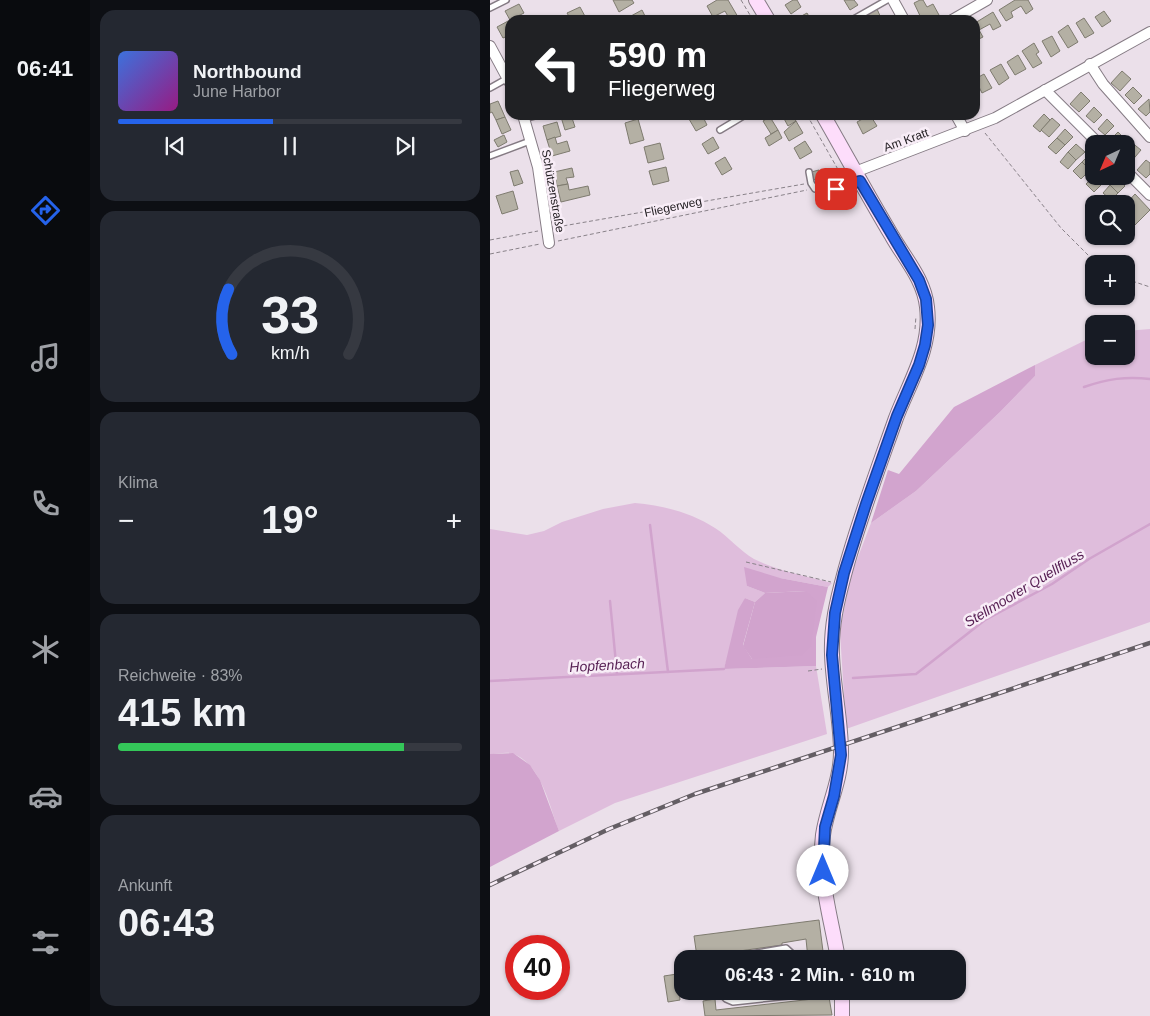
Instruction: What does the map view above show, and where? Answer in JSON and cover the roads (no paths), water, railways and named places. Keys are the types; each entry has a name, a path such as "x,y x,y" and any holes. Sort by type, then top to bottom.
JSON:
{"street":[{"path":"756,0 765,15"},
{"path":"893,0 901,15"},
{"path":"961,15 987,0"},
{"name":"Am Kratt","path":"858,176 995,118 1150,32"},
{"path":"490,46 505,74"},
{"path":"1090,64 1103,84 1150,137"},
{"path":"1045,90 1090,135"},
{"name":"Schützenstraße","path":"525,120 538,167 549,243"},
{"path":"826,120 919,280 926,299 928,325 923,352 897,416 866,504 841,584 832,633 833,668 841,755 836,788 825,827 822,860 829,917 836,950"},
{"path":"958,120 964,131"},
{"path":"1135,180 1150,195"},
{"path":"842,1000 842,1016"}],"lane":[{"path":"490,8 506,0"},
{"path":"861,15 887,0"},
{"path":"490,88 505,82"},
{"path":"720,130 737,120"},
{"path":"490,156 531,141"},
{"path":"809,172 810,182 815,189 836,189 858,176"},
{"path":"774,950 786,948 788,950"},
{"path":"728,1000 733,1002 751,1000"}],"waterway":[{"path":"1084,387 1117,379 1150,379"},
{"name":"Stellmoorer Quellfluss","path":"853,678 916,674 985,620 1052,584 1089,559 1150,524"},
{"path":"650,525 668,672"},
{"path":"610,601 617,674"},
{"name":"Hopfenbach","path":"490,681 724,669"}],"railway":[{"path":"490,885 609,829 695,794 1150,643"}]}
